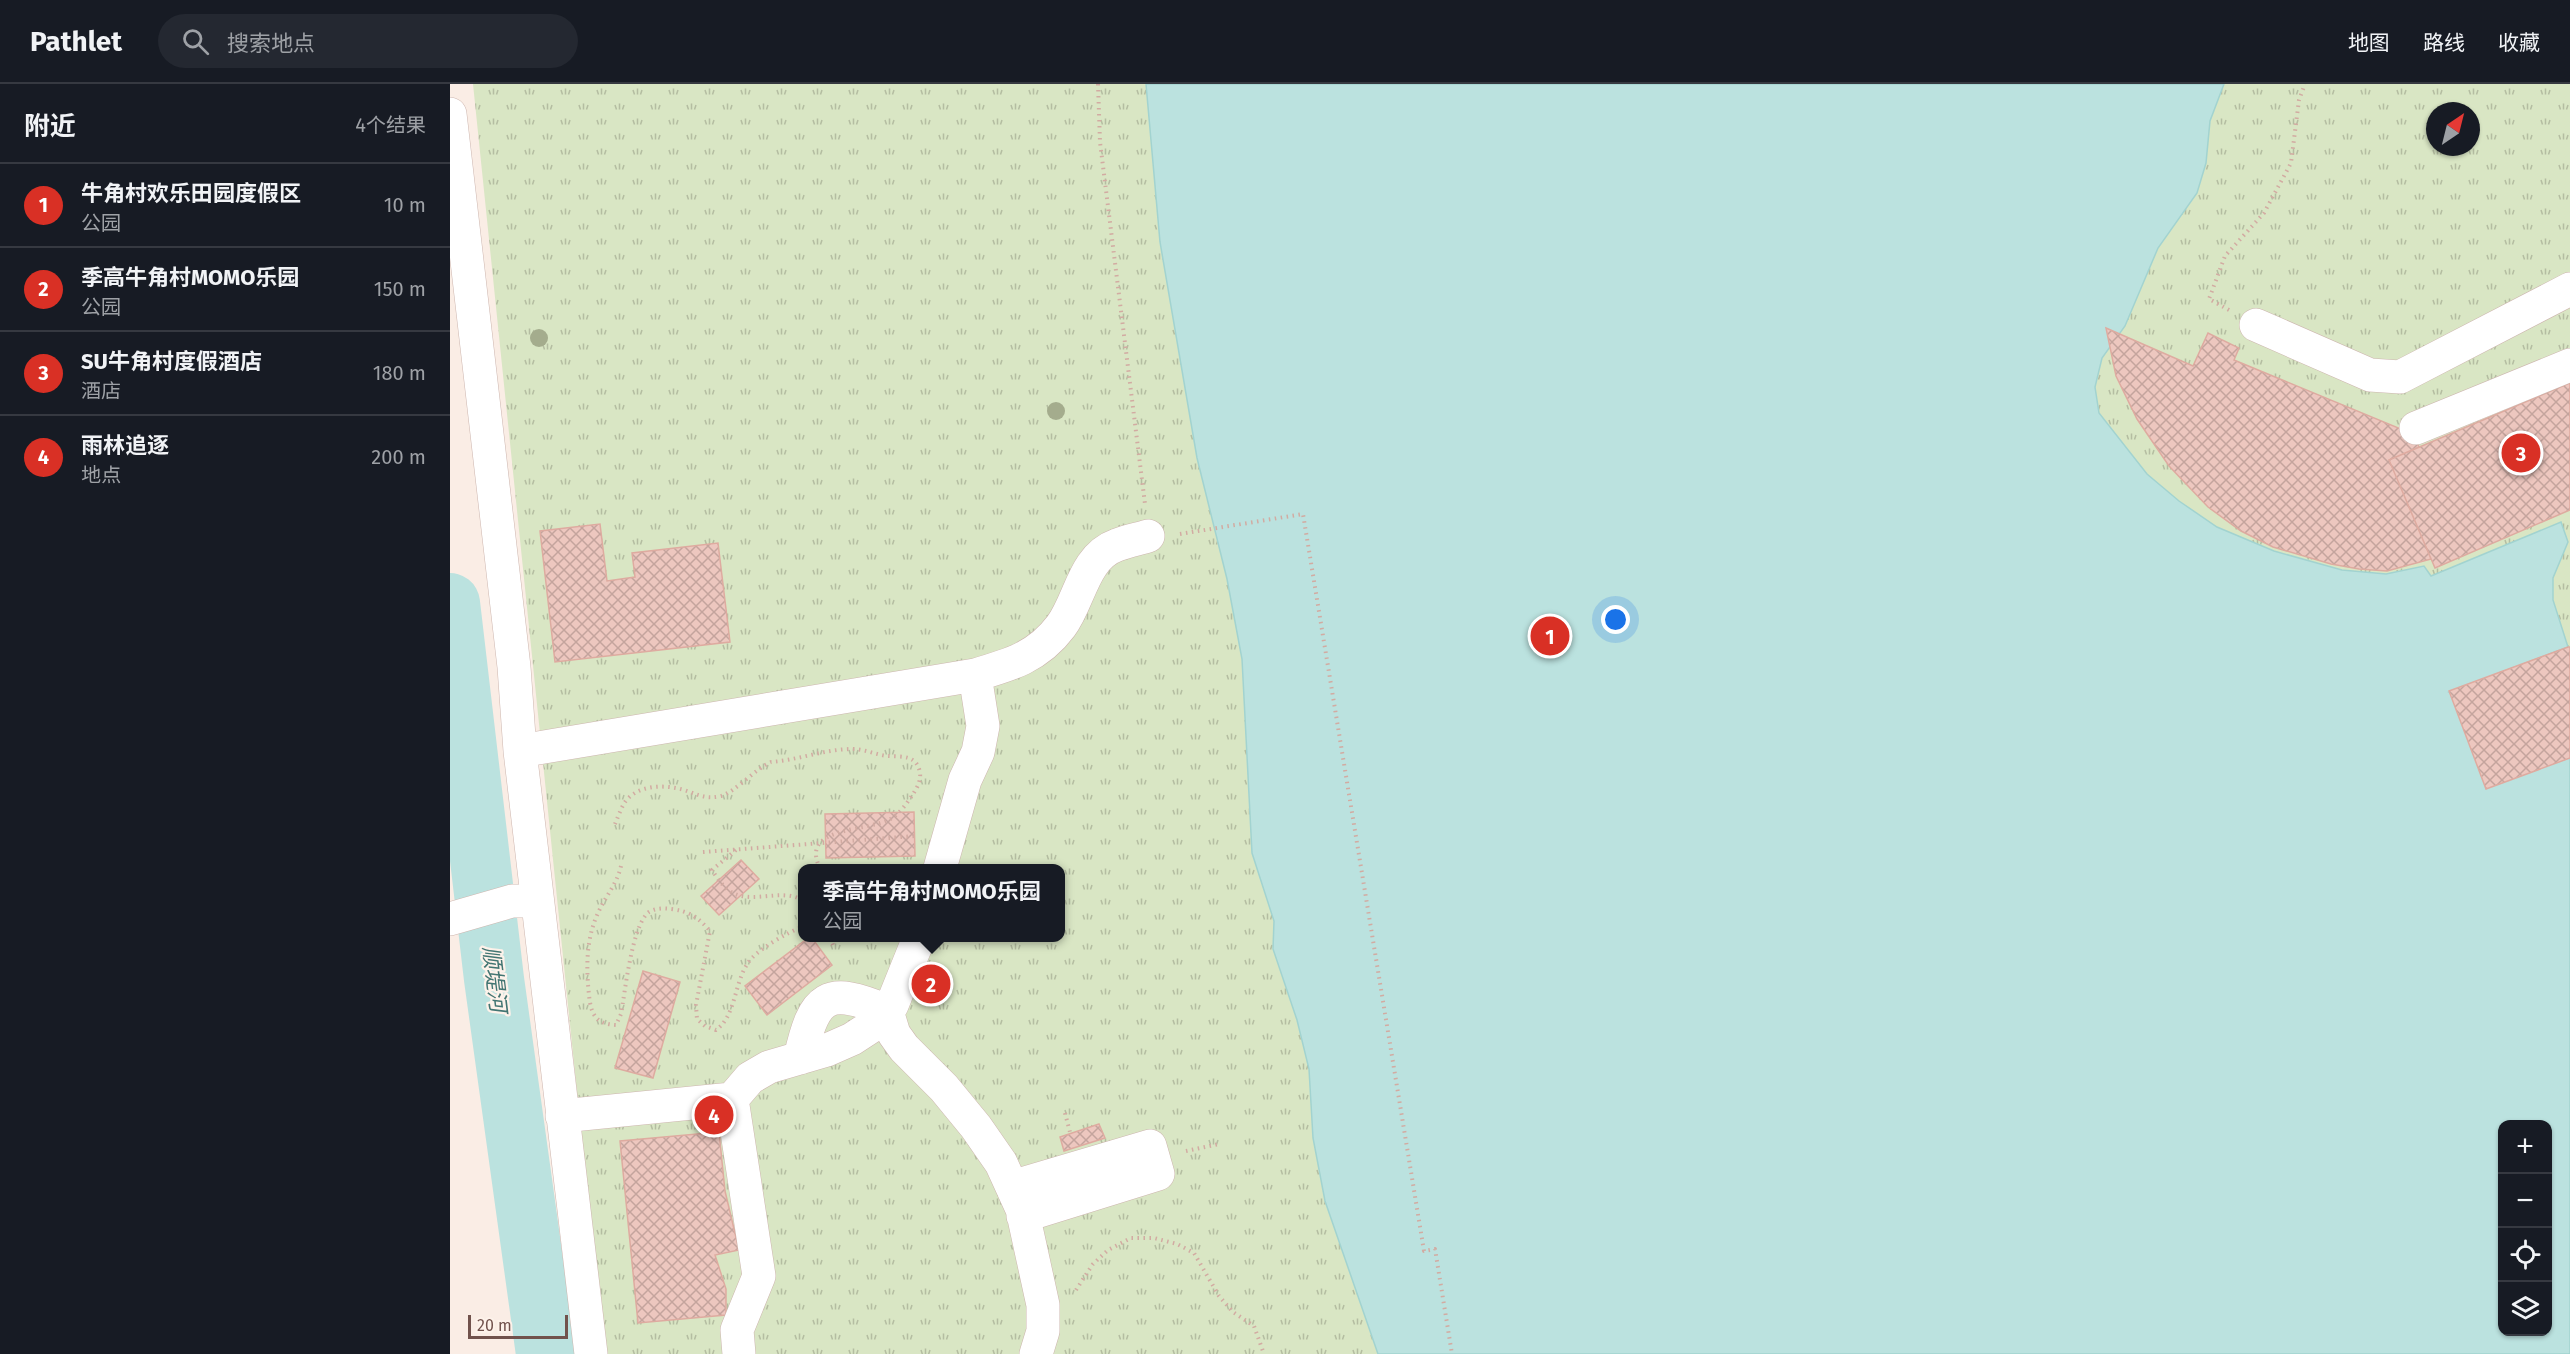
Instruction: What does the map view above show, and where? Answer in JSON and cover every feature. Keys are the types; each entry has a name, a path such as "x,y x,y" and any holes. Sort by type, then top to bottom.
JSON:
{"street":[{"path":"450,114 514,667 520,752 525,901 562,1116 591,1354"},
{"path":"2256,326 2370,375 2400,377 2570,290"},
{"path":"2416,428 2570,365"},
{"path":"520,752 975,675 1015,664 1031,655 1060,628 1073,607 1086,574 1103,553 1116,545 1148,537"},
{"path":"941,864 965,780 978,752 983,726 975,675"},
{"path":"450,919 525,901"},
{"path":"562,1116 732,1099 750,1078 769,1067 827,1050 852,1039 875,1024 892,1005 918,942"},
{"path":"800,1058 806,1031 814,1011 826,999 861,1000 887,1011"},
{"path":"887,1011 894,1034 976,1127 1001,1163 1018,1201 1043,1305 1044,1331 1036,1354"},
{"path":"732,1099 759,1276 737,1330 739,1354"},
{"path":"1018,1201 1112,1172"}],"path":[{"path":"1098,84 1101,142 1148,537 1198,532 1303,514 1424,1251 1435,1249 1452,1354"},
{"path":"2256,326 2209,298 2225,256 2264,213 2291,164 2299,100 2305,84"},
{"path":"615,824 625,802 636,793 651,787 689,791 703,798 723,795 760,767 771,762 849,749 869,750 887,756 903,755 916,762 920,773 919,784 909,801 892,819 870,826 851,828 827,837 816,849 814,858 818,864"},
{"path":"703,852 949,834"},
{"path":"737,849 712,870 728,890 744,897 792,896 798,898"},
{"path":"621,867 618,878 597,914 591,932 586,966 594,1018 604,1024 616,1025 621,1014 640,923 648,912 663,908 685,910 701,921 710,931 696,1005 697,1019 705,1026 716,1030 724,1024 729,1015 732,1000 748,961 789,932 798,929"},
{"path":"832,942 834,947"},
{"path":"1074,1294 1092,1264 1108,1250 1131,1238 1154,1238 1177,1244 1194,1253 1219,1296 1233,1312 1254,1326 1264,1354"}],"green space":[{"path":"473,84 2570,84 2570,1354 604,1354"}],"water":[{"path":"1146,84 2224,84 2210,121 2206,163 2197,193 2158,248 2125,326 2102,358 2095,387 2099,413 2147,474 2179,501 2217,527 2274,551 2342,570 2386,574 2424,566 2431,576 2561,522 2568,542 2553,578 2553,600 2568,647 2449,692 2570,758 2570,1354 1378,1354 1325,1201 1313,1138 1309,1069 1297,1020 1273,949 1274,921 1252,853 1242,659 1227,579 1197,458 1160,242"}],"building":[{"path":"2106,328 2193,366 2208,333 2239,348 2234,360 2413,434 2419,447 2389,460 2431,559 2387,571 2359,569 2331,564 2273,547 2241,531 2208,507 2169,466 2137,419 2116,376"},
{"path":"2570,383 2570,510 2435,568 2389,460"},
{"path":"600,524 607,581 635,577 632,553 718,543 730,642 555,662 540,531"},
{"path":"2570,647 2570,758 2486,789 2449,691"},
{"path":"914,812 915,856 826,858 825,814"},
{"path":"741,860 759,879 719,915 701,896"},
{"path":"803,942 815,942 832,965 767,1015 745,986"},
{"path":"643,971 680,982 653,1078 615,1068"},
{"path":"1099,1124 1105,1138 1064,1151 1060,1137"},
{"path":"719,1132 725,1191 739,1250 715,1255 726,1289 726,1315 638,1323 620,1141"}],"waterway":[{"name":"顺堤河","path":"450,603 494,979 546,1354"}],"place":[{"name":"SU牛角村度假酒店","path":"2521,453"},
{"name":"牛角村欢乐田园度假区","path":"1550,636"},
{"name":"季高牛角村MOMO乐园","path":"931,984"},
{"name":"雨林追逐","path":"714,1115"}]}
